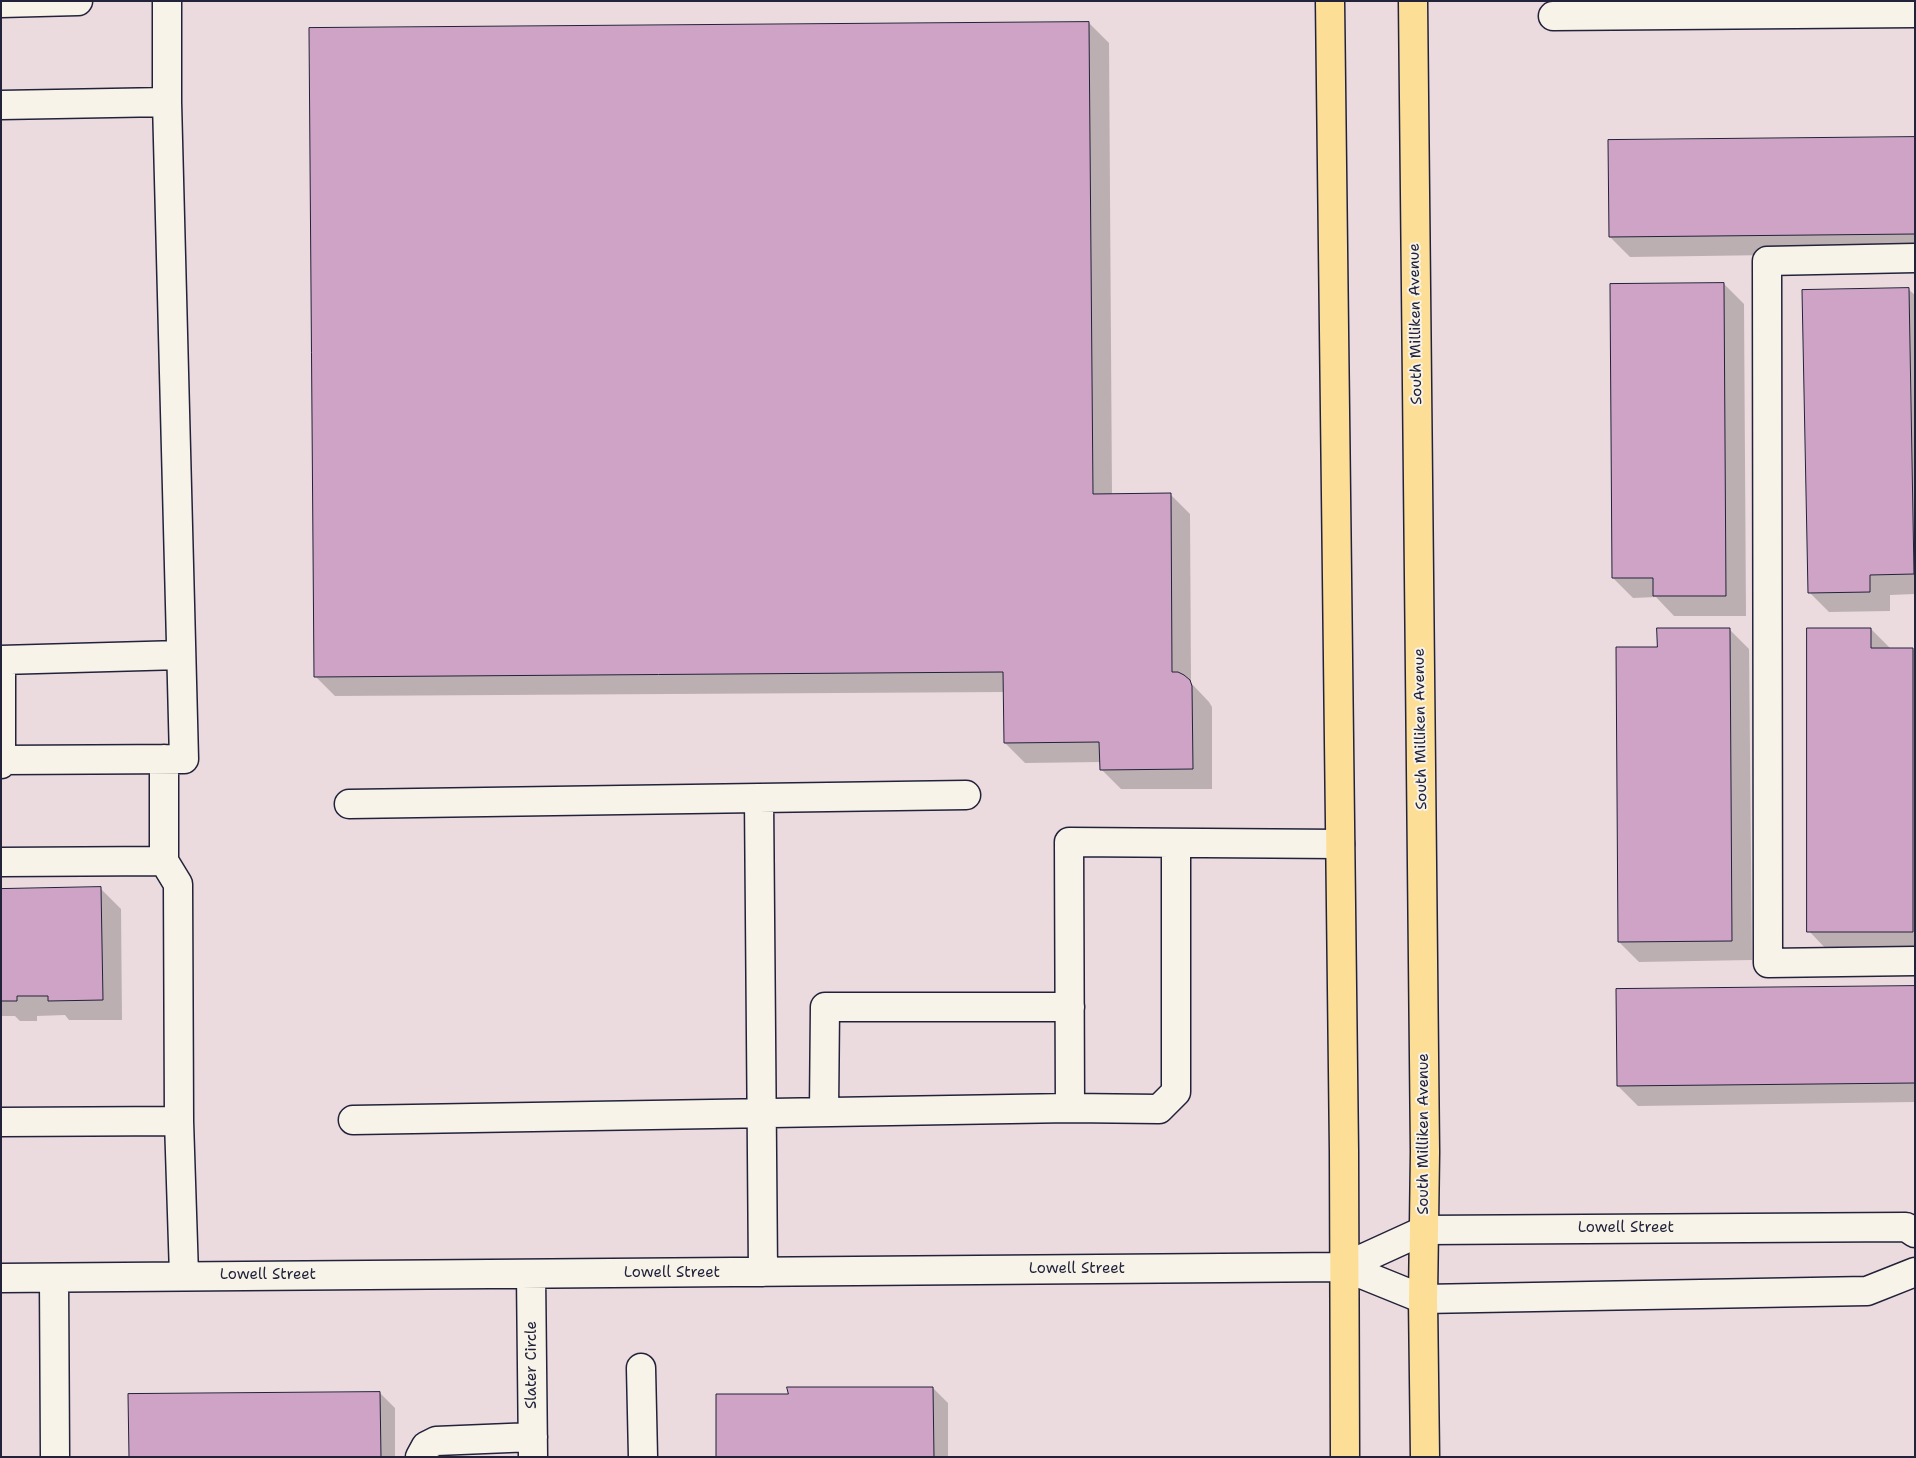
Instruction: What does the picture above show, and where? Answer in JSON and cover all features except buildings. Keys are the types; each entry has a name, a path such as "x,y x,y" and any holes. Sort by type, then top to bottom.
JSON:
{"main road":[{"path":"1330,1 1344,1151 1345,1457"},
{"name":"South Milliken Avenue","path":"1413,1 1425,1122 1423,1299 1425,1457"}],"street":[{"path":"1,3 78,1"},
{"path":"1,760 184,759 167,102 167,1"},
{"path":"1553,16 1915,13"},
{"path":"1,105 167,102"},
{"path":"1915,258 1767,261 1768,964 1915,961"},
{"path":"1,764 2,660 181,655"},
{"path":"164,759 164,861 178,884 179,1121 184,1276"},
{"path":"349,804 966,795"},
{"path":"759,798 762,1272"},
{"path":"1070,1108 1069,842 1340,844"},
{"path":"353,1120 824,1111 1070,1108 1159,1109 1176,1092 1176,843"},
{"path":"1,862 164,861"},
{"path":"824,1111 824,1007 1070,1007"},
{"path":"1,1122 179,1121"},
{"name":"Lowell Street","path":"1344,1267 1425,1230 1906,1227 1915,1233"},
{"name":"Lowell Street","path":"1,1278 1344,1267 1423,1299 1867,1291 1915,1272"},
{"name":"Slater Circle","path":"531,1274 533,1447"},
{"path":"54,1278 55,1457"},
{"path":"641,1368 643,1457"},
{"path":"420,1457 426,1446 436,1441 533,1447"}],"shaded area":[{"path":"1,1 1915,1 1915,1457 1,1457"}]}
